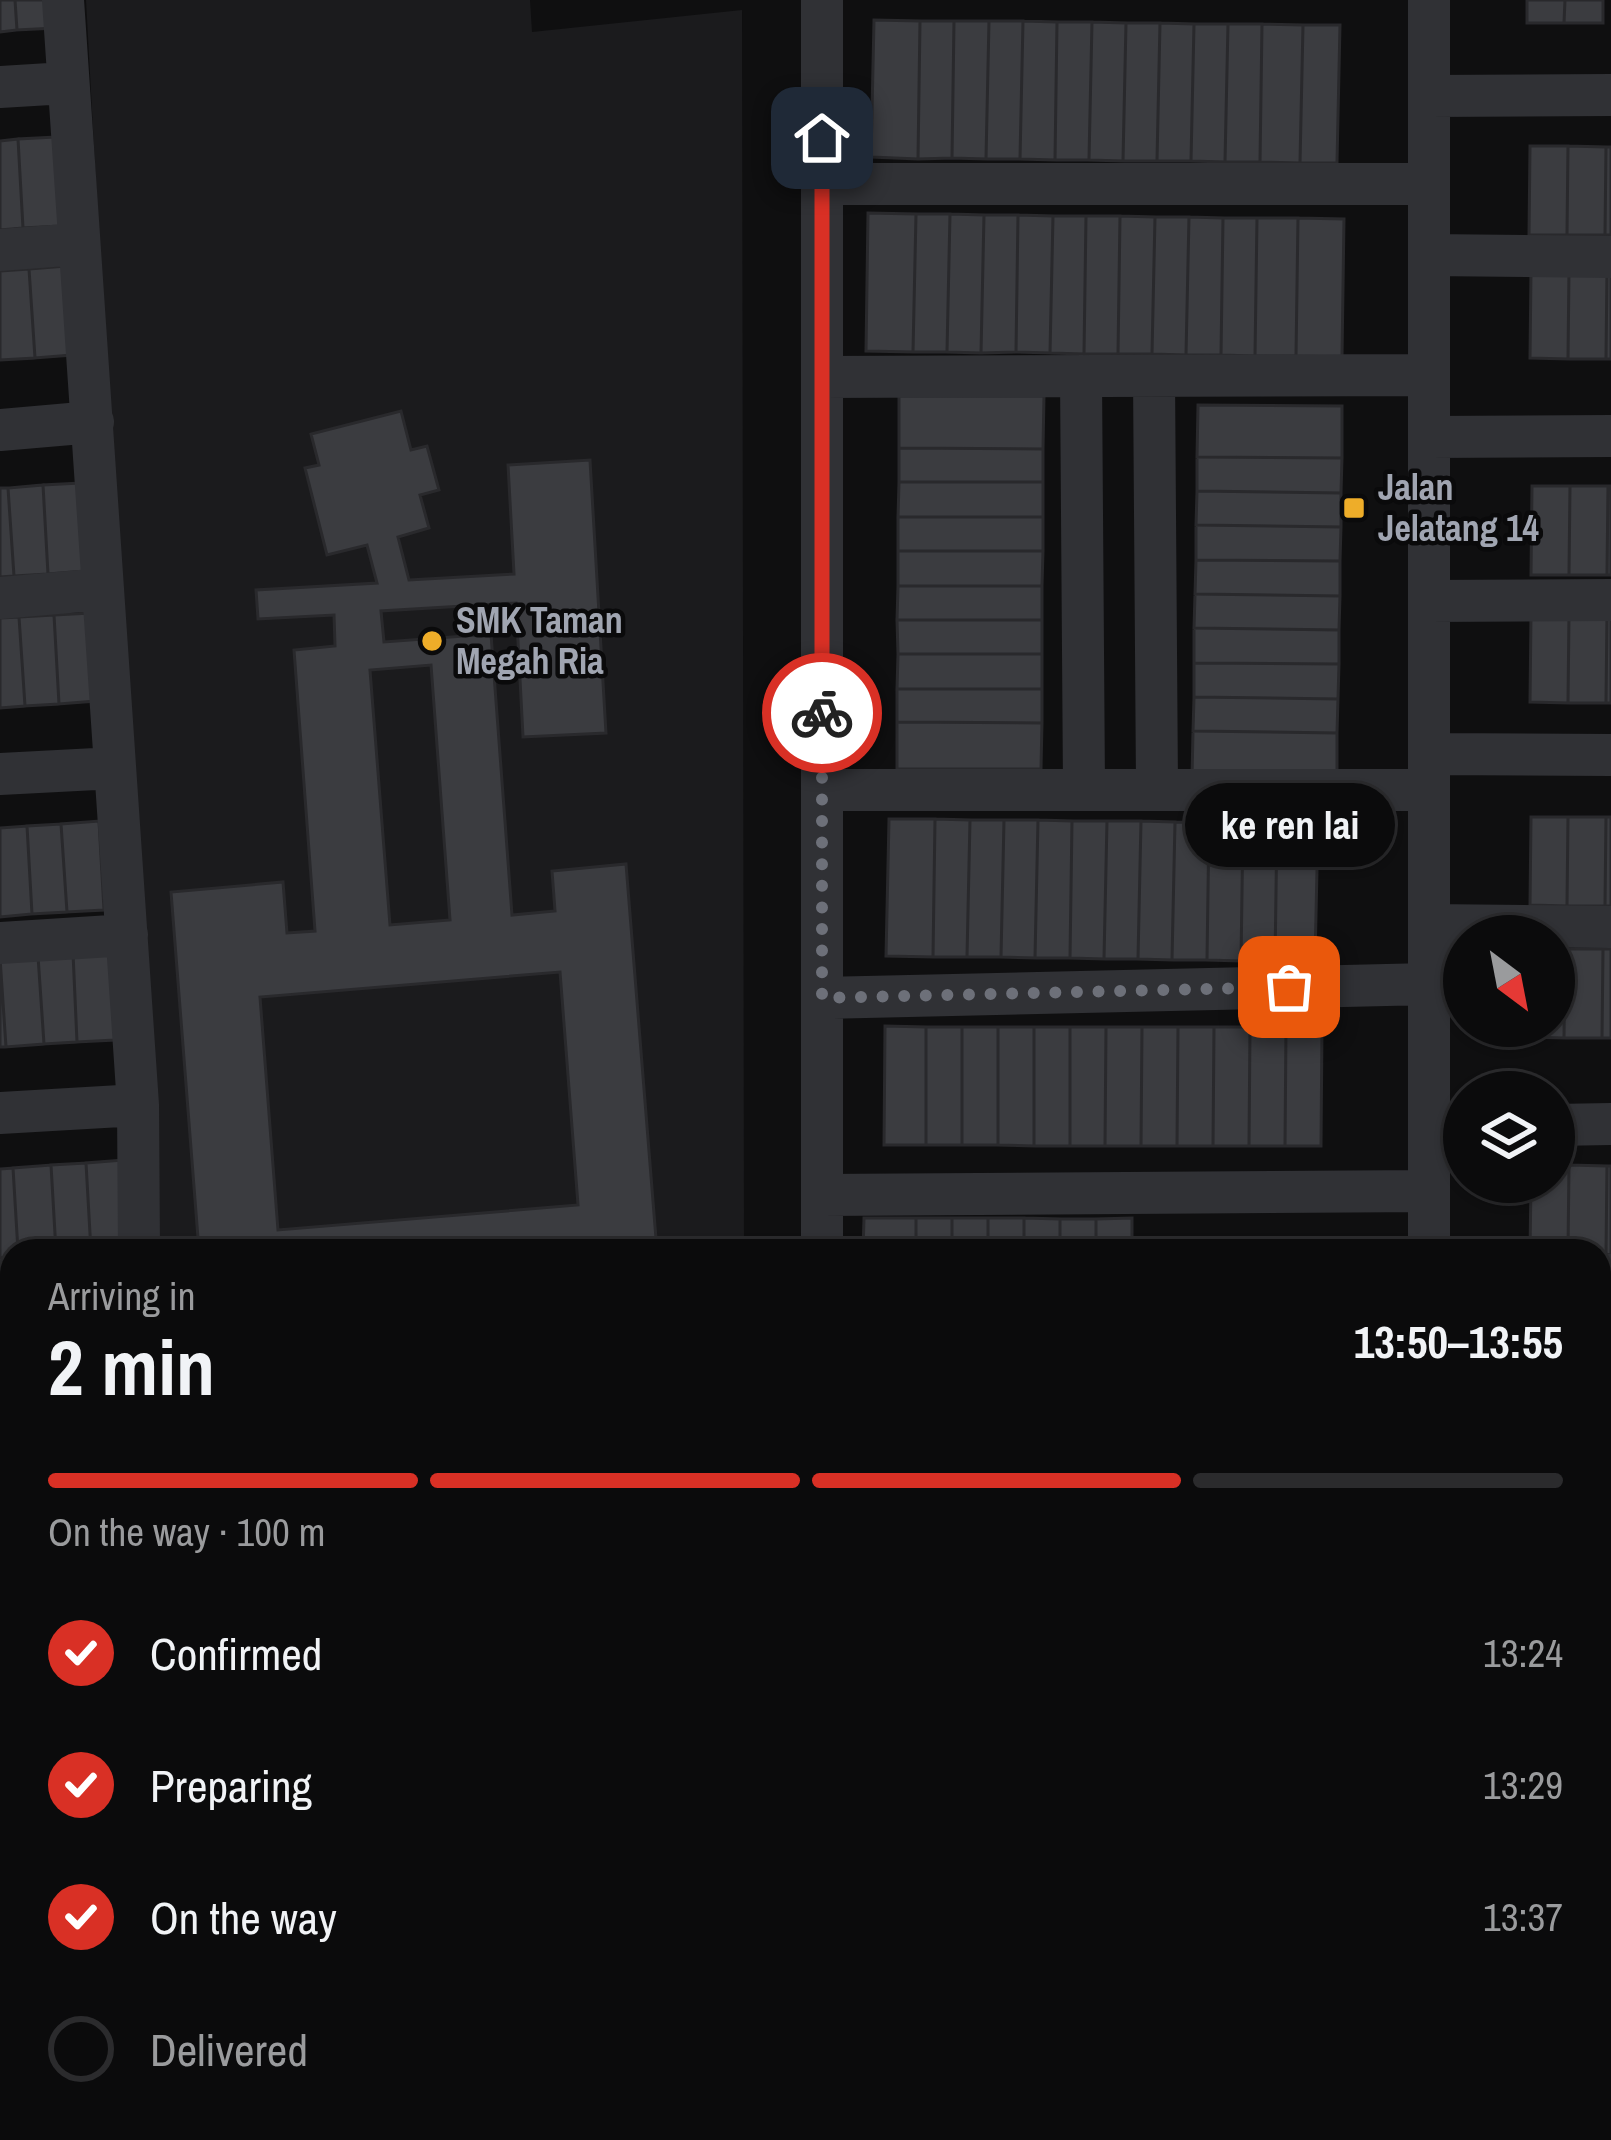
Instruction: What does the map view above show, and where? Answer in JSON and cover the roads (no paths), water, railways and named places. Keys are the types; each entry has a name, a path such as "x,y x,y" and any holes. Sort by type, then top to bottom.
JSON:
{"street":[{"path":"63,0 138,1106 139,1239"},
{"path":"822,0 822,1239"},
{"path":"1429,0 1429,984 1443,1094"},
{"path":"0,87 66,83"},
{"path":"1429,96 1611,95"},
{"path":"822,184 1429,184"},
{"path":"0,250 78,244"},
{"path":"1429,255 1611,256"},
{"path":"1081,376 1084,788"},
{"path":"1154,376 1157,788"},
{"path":"822,377 1429,376"},
{"path":"0,430 93,422"},
{"path":"1429,437 1611,436"},
{"path":"0,598 103,590"},
{"path":"1429,601 1611,600"},
{"path":"823,790 1157,788 1429,772 1611,755"},
{"path":"0,774 116,769"},
{"path":"1429,925 1611,927"},
{"path":"0,943 127,935"},
{"path":"822,998 1429,984"},
{"path":"0,1114 138,1106"},
{"path":"1575,1125 1611,1124"},
{"path":"1429,1239 1429,1191 1443,1140"},
{"path":"822,1195 1429,1191"}],"place":[{"name":"Jalan Jelatang 14","path":"1354,508"},
{"name":"SMK Taman Megah Ria","path":"432,641"},
{"name":"ke ren lai","path":"1289,987"}]}
